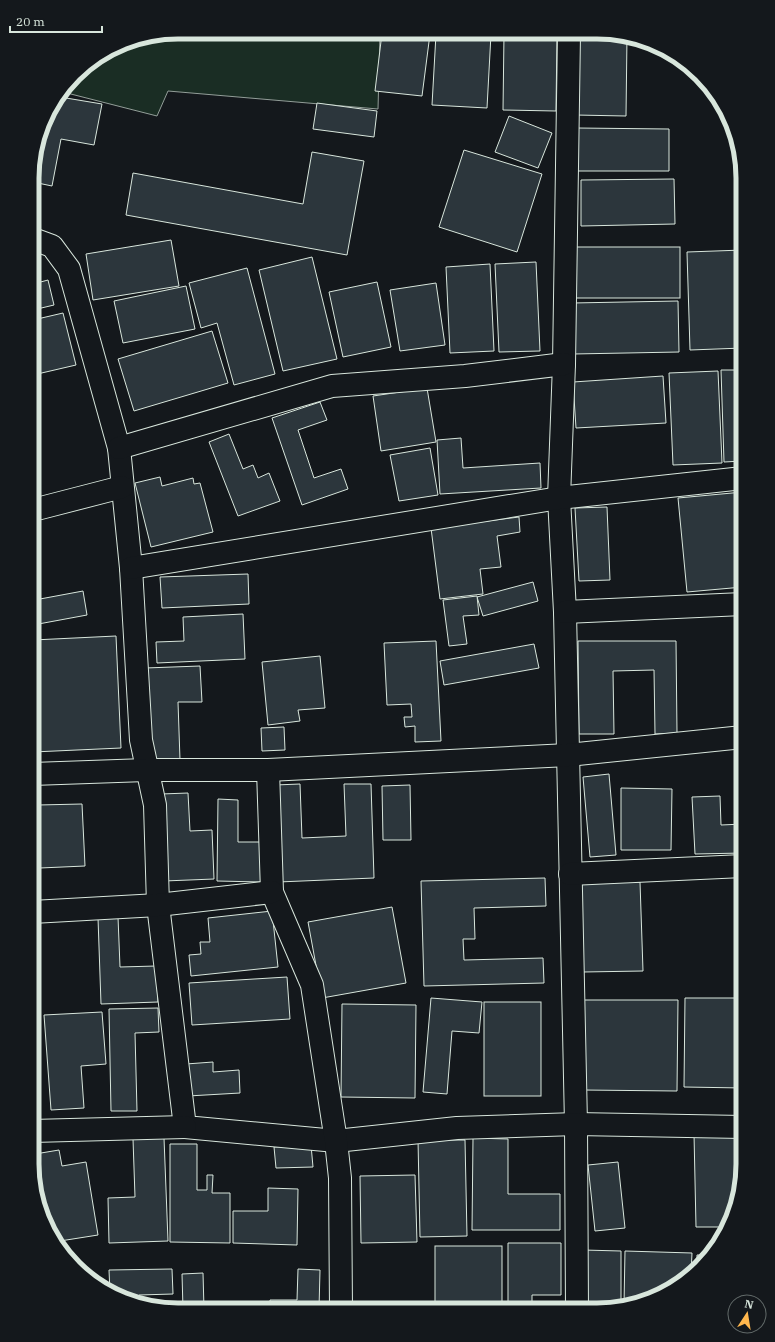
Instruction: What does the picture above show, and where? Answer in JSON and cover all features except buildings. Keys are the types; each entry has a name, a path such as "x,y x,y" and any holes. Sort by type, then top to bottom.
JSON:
{"street":[{"path":"569,39 564,364 559,498 565,612 576,1124 576,1303"},
{"path":"39,241 52,246 69,269 119,448 131,568 141,740 146,770 155,805 158,905 185,1127"},
{"path":"119,448 332,386 465,376 564,364"},
{"path":"131,568 559,498 736,479"},
{"path":"39,508 122,487"},
{"path":"565,612 736,604"},
{"path":"39,774 146,770 268,770 568,755 736,738"},
{"path":"268,770 272,892 312,985 336,1140 340,1178 341,1303"},
{"path":"570,874 736,866"},
{"path":"39,912 158,905 272,892"},
{"path":"39,1131 185,1127 336,1140 457,1128 576,1124 736,1127"}],"green space":[{"path":"169,39 380,39 378,109 168,91 157,116 69,93 86,74 101,62 134,46 151,42"}]}
